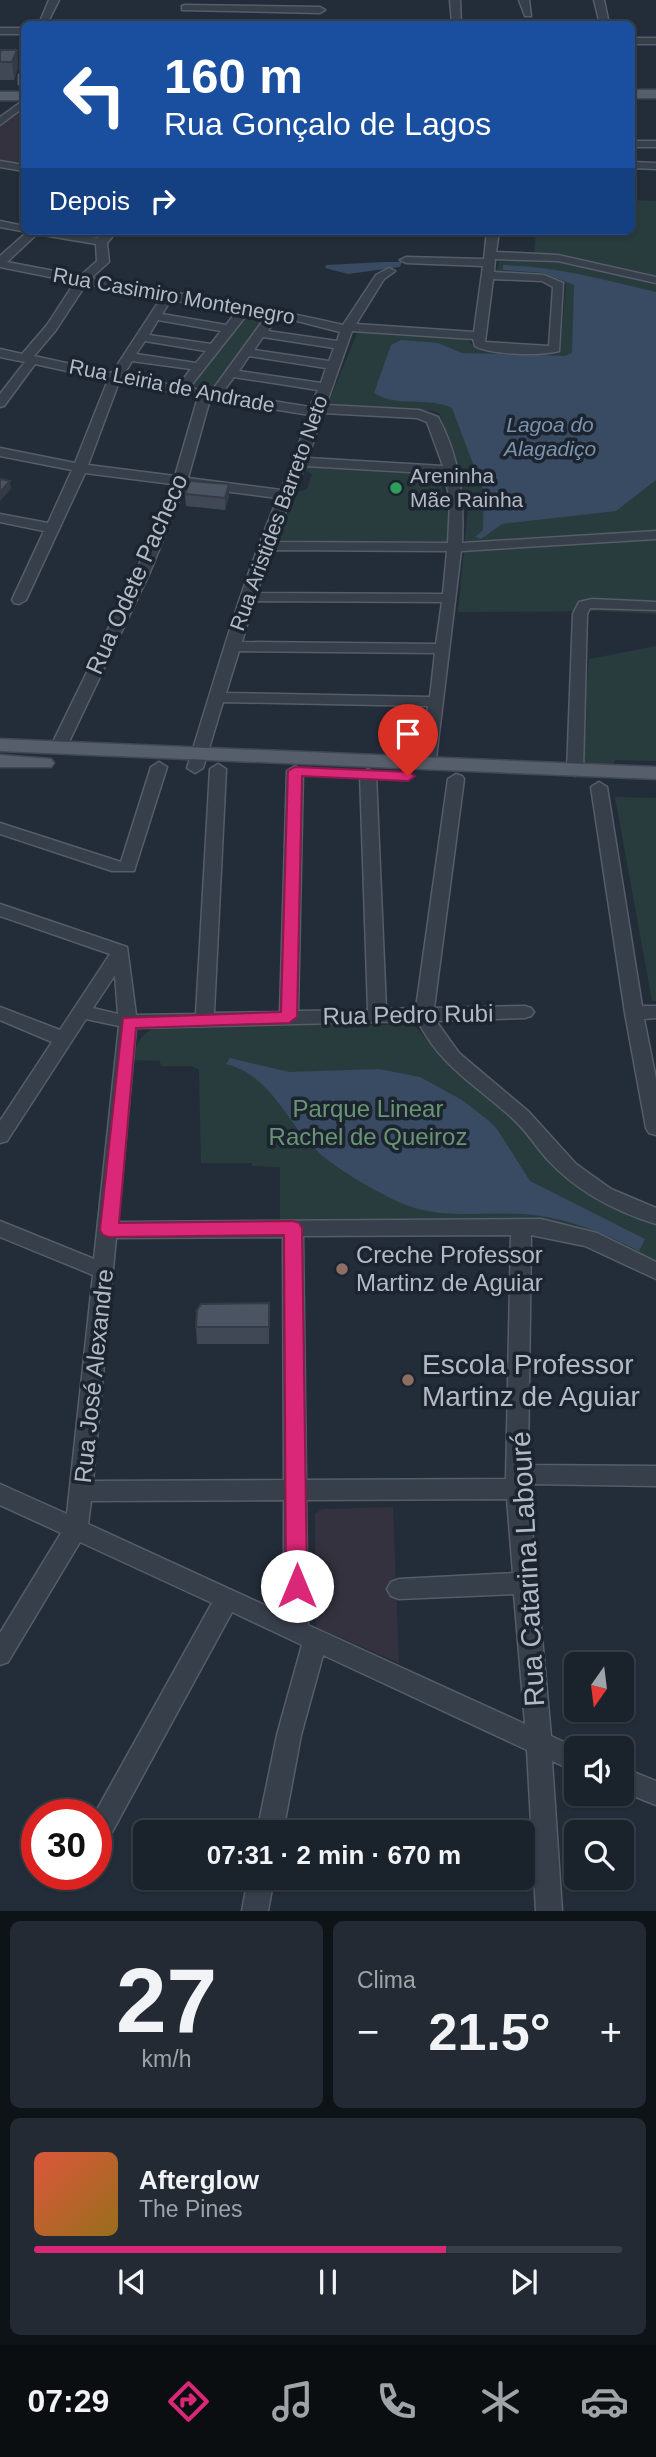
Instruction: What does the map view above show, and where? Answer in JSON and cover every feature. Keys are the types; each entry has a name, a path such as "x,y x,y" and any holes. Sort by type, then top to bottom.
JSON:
{"main road":[{"path":"0,84 21,84"},
{"path":"635,94 656,94"},
{"path":"0,96 21,96"},
{"path":"635,106 656,107"},
{"path":"0,745 197,761 429,764 656,773"},
{"path":"0,761 159,767 197,761 218,769 598,787 656,787"}],"street":[{"path":"44,21 54,0"},
{"path":"455,0 457,21"},
{"path":"524,0 528,14"},
{"path":"599,0 604,21"},
{"path":"185,8 321,5"},
{"path":"0,31 21,31"},
{"path":"635,41 656,41"},
{"path":"0,122 21,105"},
{"path":"635,144 656,144"},
{"path":"0,164 21,168"},
{"path":"635,165 656,166"},
{"path":"0,224 21,228"},
{"path":"0,263 32,235"},
{"path":"60,235 101,242"},
{"path":"0,403 83,279 103,262 101,242 107,235"},
{"path":"489,264 544,278 559,285 554,349 548,351 486,347 479,343 493,235"},
{"path":"406,260 489,264 558,258 656,280"},
{"name":"Rua Casimiro Montenegro","path":"0,263 168,296 275,312 348,328 480,336"},
{"name":"Rua Aristides Barreto Neto","path":"197,761 264,546 300,462 333,365 348,328 380,277 389,271"},
{"path":"19,600 80,468 115,378 168,296"},
{"path":"180,391 245,309"},
{"name":"Rua Odete Pacheco","path":"58,748 143,572 180,482 209,396 230,373 275,312"},
{"path":"154,316 229,329"},
{"path":"259,333 341,345"},
{"path":"141,337 213,348"},
{"path":"245,352 333,365"},
{"name":"Rua Leiria de Andrade","path":"0,353 209,396 317,411 419,414 428,417 437,427 450,470"},
{"path":"129,357 199,367"},
{"path":"230,373 325,387"},
{"path":"0,452 80,468 286,495"},
{"path":"300,462 450,470 457,503 456,547 429,764"},
{"path":"0,518 52,528"},
{"path":"264,546 456,547 656,535"},
{"path":"248,597 449,598"},
{"path":"575,771 580,614 584,605 592,603 656,606"},
{"path":"232,646 442,649"},
{"path":"216,697 436,702"},
{"path":"0,828 118,867 129,866 159,767"},
{"path":"205,1019 218,769"},
{"path":"289,1017 295,771"},
{"path":"369,775 377,1016"},
{"path":"456,779 424,1015 435,1037 461,1068 517,1111 576,1175 593,1188 628,1206 656,1216"},
{"path":"598,787 634,1013 655,1118"},
{"path":"0,910 121,951 0,1136"},
{"name":"Rua José Alexandre","path":"0,1654 76,1529 109,1230 128,1022 121,951"},
{"name":"Rua Pedro Rubi","path":"81,1012 128,1022 525,1012"},
{"path":"634,1013 656,1012"},
{"path":"0,1013 64,1038"},
{"name":"Rua Catarina Labouré","path":"521,1227 517,1482 539,1744 549,1911"},
{"path":"272,1820 306,1636 297,1492 293,1228"},
{"path":"0,1229 104,1271"},
{"path":"109,1230 554,1229 583,1237 656,1271"},
{"path":"82,1491 297,1492 656,1476"},
{"path":"0,1494 564,1755"},
{"path":"399,1589 525,1583"},
{"path":"112,1807 226,1600"},
{"path":"255,1911 259,1890"}],"shaded area":[{"path":"21,111 21,164 0,160 0,128"},
{"path":"393,1507 399,1663 316,1627 315,1514 322,1509"}],"green space":[{"path":"635,200 656,201 656,277 556,254 534,253 536,235 635,235"},
{"path":"500,258 555,261 656,284 656,614 598,611 458,612 468,509 440,414 435,411 328,404 358,331 465,338 476,348 554,353 560,350 566,284 548,276 496,272"},
{"path":"250,312 267,314 268,317 210,391 190,390 189,387"},
{"path":"313,465 446,474 448,484 442,486 444,509 453,513 449,543 274,543 298,492 307,489 312,474 305,470 306,467"},
{"path":"656,646 656,761 615,760 612,767 591,766 580,760 589,659"},
{"path":"615,797 656,798 656,1001 652,1001"},
{"name":"Parque Linear Rachel de Queiroz","path":"161,1025 414,1025 450,1068 517,1118 564,1177 598,1199 656,1224 656,1265 592,1235 280,1221 280,1167 252,1166 252,1163 201,1163 199,1070 192,1066 161,1066 160,1061 133,1060 141,1038 149,1030"}],"water":[{"path":"402,262 400,267 348,274 325,268 326,265"},
{"name":"Lagoa do Alagadiço","path":"503,265 561,271 656,292 656,480 616,511 502,524 481,539 475,537 483,530 484,493 452,408 433,403 392,400 374,393 391,345 401,340 438,343 462,353 565,356 572,353 574,285 544,273 503,270"},
{"path":"230,1058 289,1072 379,1069 420,1077 462,1100 488,1120 497,1129 530,1181 645,1239 639,1251 597,1232 554,1218 523,1214 439,1213 406,1205 368,1186 326,1159 309,1143 264,1086 240,1069 226,1064"}],"building":[{"path":"1,50 17,50 12,62 0,62"},
{"path":"0,479 10,481 0,492"},
{"path":"190,481 229,484 225,498 185,494"},
{"path":"269,1303 269,1327 196,1327 197,1310 201,1304"}],"place":[{"name":"Areninha Mãe Rainha","path":"396,488"},
{"name":"Creche Professor Martinz de Aguiar","path":"342,1269"},
{"name":"Escola Professor Martinz de Aguiar","path":"408,1380"}],"route":[{"path":"297,1586 293,1228 109,1230 128,1022 289,1017 295,771 408,776"}]}
